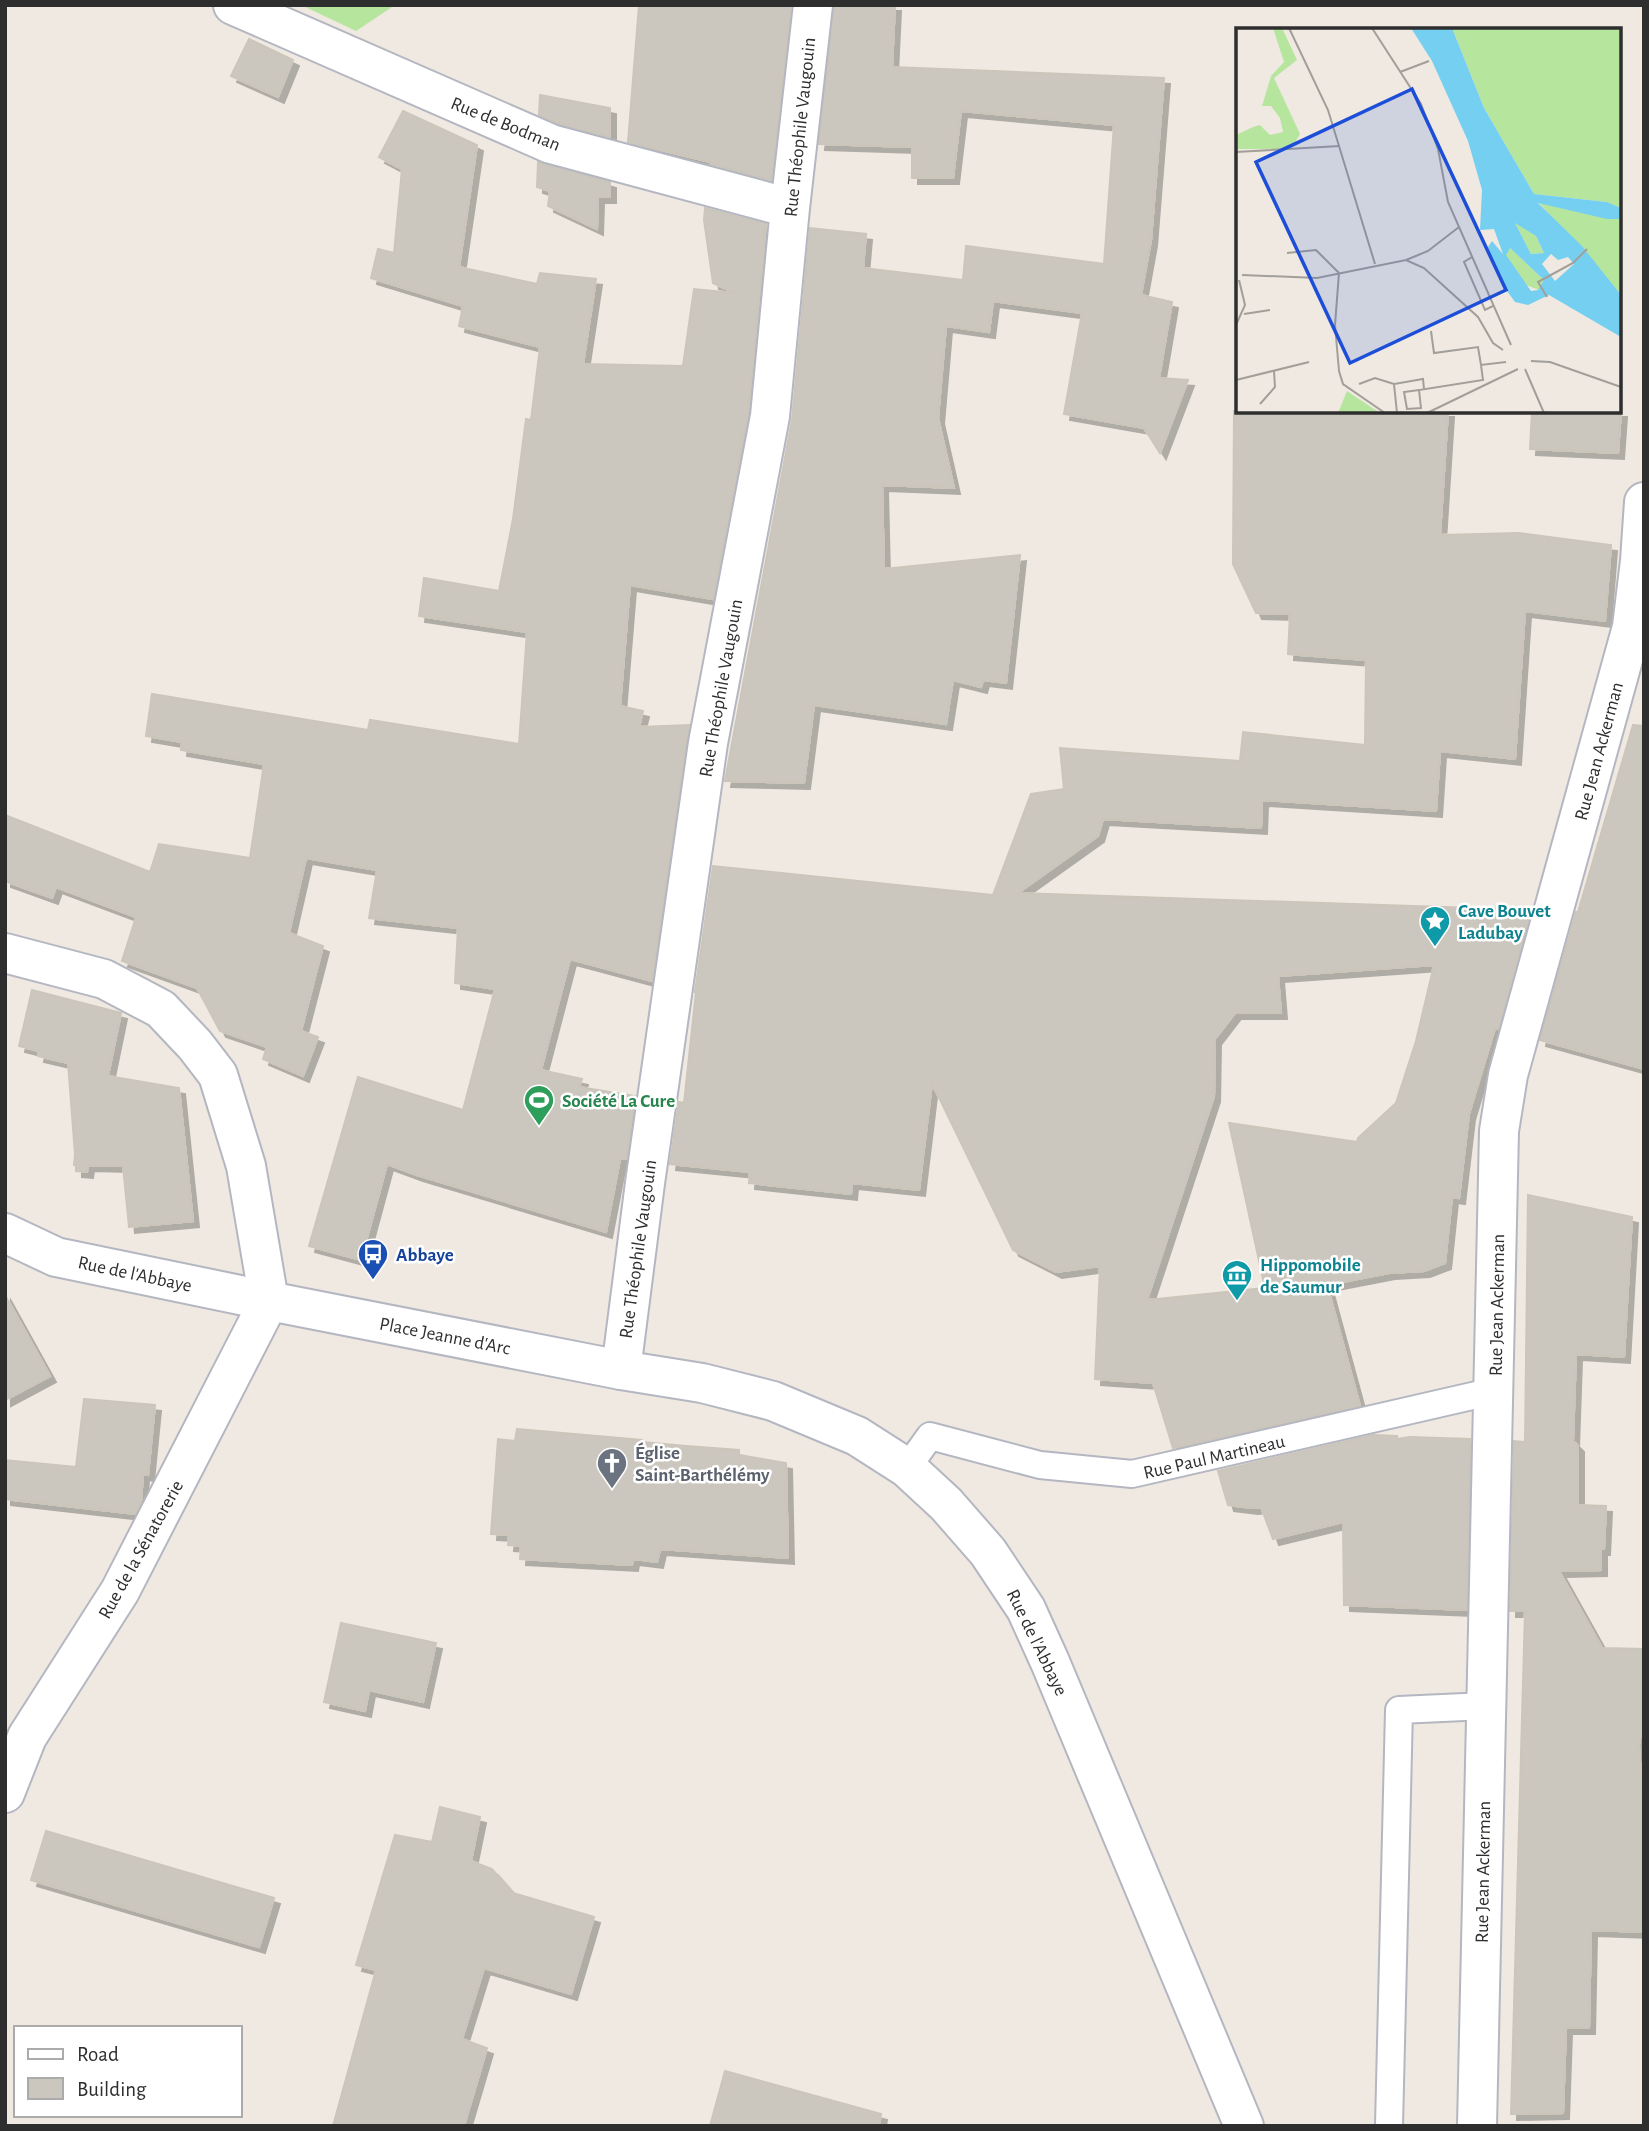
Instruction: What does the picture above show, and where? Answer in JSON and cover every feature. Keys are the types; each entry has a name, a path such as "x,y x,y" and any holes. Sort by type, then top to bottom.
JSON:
{"street":[{"name":"Rue de Bodman","path":"233,5 551,144 790,208"},
{"name":"Rue Théophile Vaugouin","path":"621,1370 708,743 770,415 813,5"},
{"name":"Rue Jean Ackerman","path":"1477,2126 1499,1131 1508,1075 1632,627 1644,502"},
{"path":"5,953 104,979 161,1009 195,1045 218,1075 246,1166 270,1301"},
{"name":"Rue de l'Abbaye","path":"5,1233 56,1257 270,1301"},
{"name":"Place Jeanne d'Arc","path":"270,1301 621,1370"},
{"name":"Rue de la Sénatorerie","path":"5,1793 27,1737 120,1591 270,1301"},
{"name":"Rue de l'Abbaye","path":"621,1370 702,1383 773,1401 857,1436 907,1468 946,1504 988,1552 1026,1609 1051,1662 1244,2126"}],"lane":[{"name":"Rue Paul Martineau","path":"907,1468 930,1436 1040,1465 1132,1475 1494,1391"},
{"path":"1389,2126 1399,1710 1486,1706"}],"green space":[{"path":"301,5 395,5 356,31"}],"building":[{"path":"639,5 791,5 771,180 628,142"},
{"path":"834,5 895,5 892,67 1164,78 1151,240 1141,295 1172,302 1159,378 1188,380 1160,453 1144,428 1064,414 1082,313 993,301 989,332 946,326 938,418 954,488 882,485 884,569 1020,555 1006,683 983,680 981,687 953,680 946,724 814,705 804,783 725,781 792,420 810,228 866,234 863,268 963,280 966,246 1104,264 1114,125 961,111 953,178 912,178 912,147 819,144"},
{"path":"249,39 293,60 278,97 231,76"},
{"path":"540,95 610,108 610,137 539,115"},
{"path":"403,111 477,145 459,267 537,284 540,273 596,279 583,364 683,366 694,289 735,293 713,283 704,220 705,208 766,224 748,413 713,599 630,585 620,706 643,711 639,727 689,725 652,981 570,959 541,1070 582,1079 579,1087 635,1096 626,1159 620,1159 606,1232 387,1164 361,1260 309,1246 358,1077 463,1110 495,989 455,983 458,928 369,918 377,870 306,858 289,933 323,946 301,1031 318,1037 303,1076 263,1059 267,1047 220,1031 197,988 122,961 136,917 56,887 52,898 5,881 5,815 150,872 159,844 250,858 264,764 181,750 182,742 146,736 152,694 368,730 370,720 519,744 527,632 419,616 424,578 499,591 513,519 526,419 531,420 540,347 459,326 463,306 371,278 378,249 394,253 402,169 379,157"},
{"path":"538,162 610,182 610,197 598,197 597,229 548,206 550,191 537,187"},
{"path":"1234,411 1448,413 1440,535 1519,533 1611,545 1605,621 1525,611 1515,759 1440,751 1436,811 1262,800 1261,828 1103,819 1098,836 1018,893 1531,910 1498,1029 1495,1028 1469,1114 1459,1198 1452,1197 1445,1263 1424,1271 1389,1273 1327,1285 1360,1406 1173,1448 1153,1383 1095,1379 1100,1266 1056,1272 1013,1250 932,1083 919,1190 852,1183 851,1194 749,1183 750,1172 670,1164 679,1102 684,1103 695,992 713,866 993,895 1031,794 1064,789 1060,748 1240,761 1243,732 1365,745 1366,660 1288,654 1290,614 1256,613 1233,564","holes":["1434,965 1416,1041 1396,1103 1358,1138 1357,1142 1229,1123 1265,1288 1147,1300 1214,1096 1215,1039 1235,1013 1281,1013 1278,976"]},
{"path":"1532,413 1621,413 1618,453 1530,449"},
{"path":"1633,725 1644,726 1644,1069 1540,1040"},
{"path":"32,990 121,1013 108,1076 179,1088 193,1221 129,1227 123,1166 88,1165 87,1172 76,1171 68,1063 38,1056 39,1051 19,1046"},
{"path":"1528,1195 1632,1217 1624,1357 1576,1354 1573,1441 1578,1446 1578,1505 1606,1506 1601,1570 1559,1571 1602,1648 1644,1649 1644,1712 1639,1745 1644,1826 1644,1932 1591,1930 1589,2028 1566,2028 1563,2113 1511,2114 1525,1611 1510,1611 1514,1441 1525,1442"},
{"path":"5,1295 50,1376 5,1400"},
{"path":"84,1399 155,1405 148,1475 143,1474 141,1502 135,1514 5,1499 5,1460 76,1467"},
{"name":"Église Saint-Barthélémy","path":"517,1429 739,1450 739,1455 786,1463 788,1558 660,1549 657,1562 633,1559 632,1565 520,1559 521,1546 508,1545 509,1535 491,1534 498,1439 515,1441"},
{"path":"1373,1435 1397,1436 1397,1439 1470,1439 1467,1610 1344,1605 1343,1522 1273,1539 1261,1507 1228,1505 1218,1471"},
{"path":"341,1623 436,1643 423,1702 369,1690 365,1711 324,1702"},
{"path":"440,1807 480,1817 471,1861 492,1869 513,1893 594,1917 571,1994 484,1968 462,2039 487,2048 464,2126 333,2126 376,1970 356,1965 395,1835 432,1842"},
{"path":"46,1831 274,1898 259,1947 31,1880"},
{"path":"725,2071 881,2114 879,2126 710,2126"}],"place":[{"name":"Cave Bouvet Ladubay","path":"1435,948"},
{"name":"Société La Cure","path":"539,1127"},
{"name":"Abbaye","path":"373,1281"},
{"name":"Hippomobile de Saumur","path":"1237,1302"},
{"name":"Église Saint-Barthélémy","path":"612,1490"}]}
